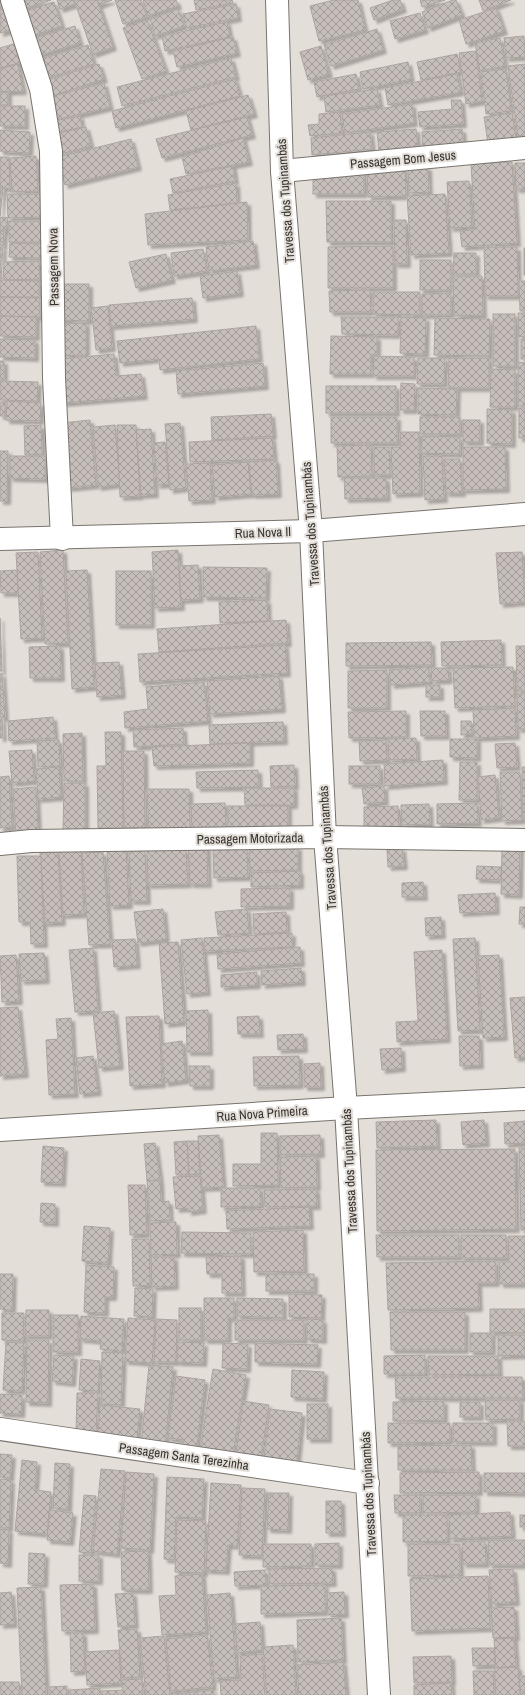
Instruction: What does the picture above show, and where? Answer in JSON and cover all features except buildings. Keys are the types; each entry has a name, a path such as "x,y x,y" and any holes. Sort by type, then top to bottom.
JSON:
{"street":[{"name":"Passagem Nova","path":"12,0 41,89 50,151 54,378 62,538"},
{"name":"Travessa dos Tupinambás","path":"277,0 282,171 312,531 325,837 346,1108 379,1695"},
{"name":"Passagem Bom Jesus","path":"282,171 525,148"},
{"name":"Rua Nova II","path":"0,539 312,531 525,514"},
{"name":"Passagem Motorizada","path":"0,844 31,841 325,837 525,840"},
{"name":"Rua Nova Primeira","path":"0,1130 346,1108 525,1099"},
{"name":"Passagem Santa Terezinha","path":"0,1429 368,1483"}]}
